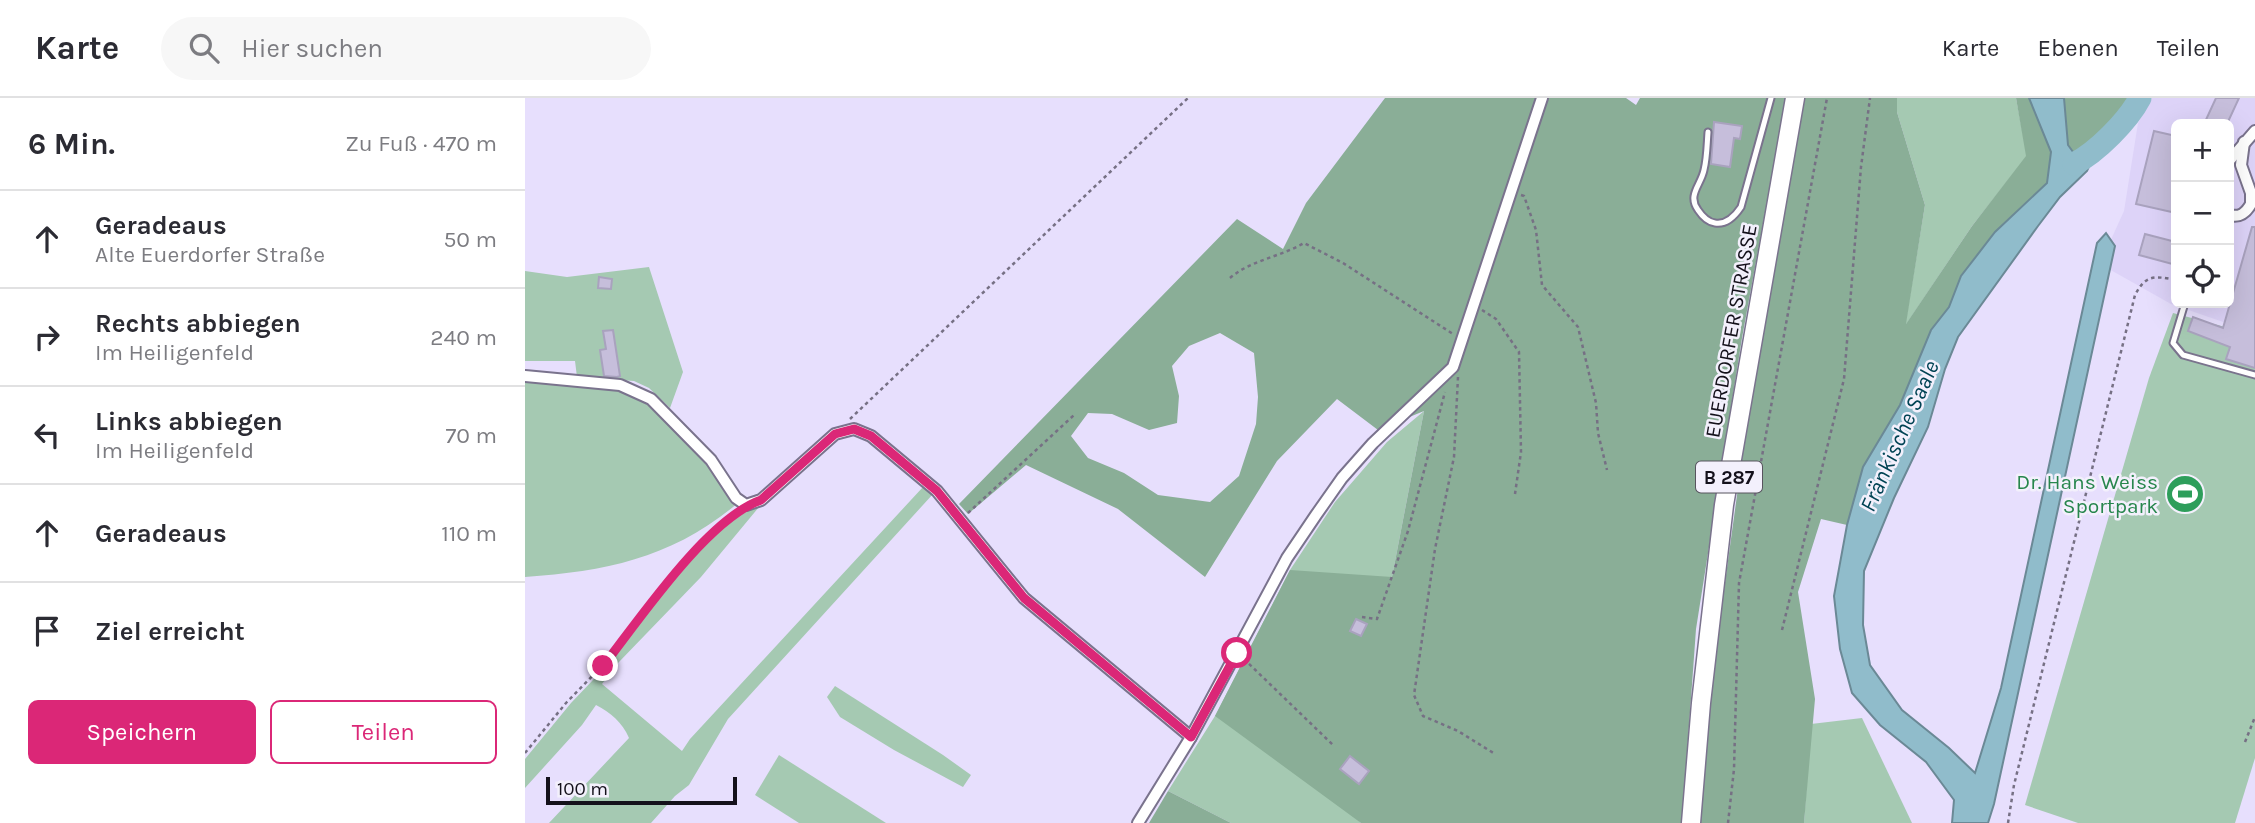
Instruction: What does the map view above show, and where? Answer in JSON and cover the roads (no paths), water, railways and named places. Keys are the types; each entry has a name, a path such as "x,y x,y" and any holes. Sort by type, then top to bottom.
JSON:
{"main road":[{"name":"EUERDORFER STRASSE","path":"1691,823 1701,703 1724,505 1795,98"}],"street":[{"path":"1138,823 1191,737 1287,558 1342,478 1373,443 1453,367 1542,98"},
{"path":"2234,155 2255,131"},
{"path":"2234,217 2241,215 2251,204 2251,193 2241,165 2244,142"},
{"path":"525,376 620,385 651,399 711,460 736,498 746,505 761,500 835,434 854,429 871,436 937,491 1024,598 1191,737"}],"lane":[{"path":"1708,132 1704,170 1693,197 1694,205 1703,217 1714,223 1723,223 1733,218 1741,207 1771,98"},
{"path":"2184,308 2173,343 2183,355 2255,375"}],"water":[{"path":"2029,98 2064,98 2068,145 2076,156 2099,145 2087,171 2060,197 1958,337 1945,369 1928,427 1894,498 1864,571 1863,625 1870,665 1902,710 1975,773 2001,688 2097,243 2106,233 2115,246 1994,804 1988,823 1952,823 1954,800 1926,762 1880,725 1852,693 1840,649 1834,596 1847,525 1863,467 1900,405 1931,330 1949,307 1961,276 1995,232 2047,183 2051,152"}],"waterway":[{"name":"Fränkische Saale","path":"2074,164 2111,135 2140,98"}],"place":[{"name":"Dr. Hans Weiss Sportpark","path":"2185,494"}]}
